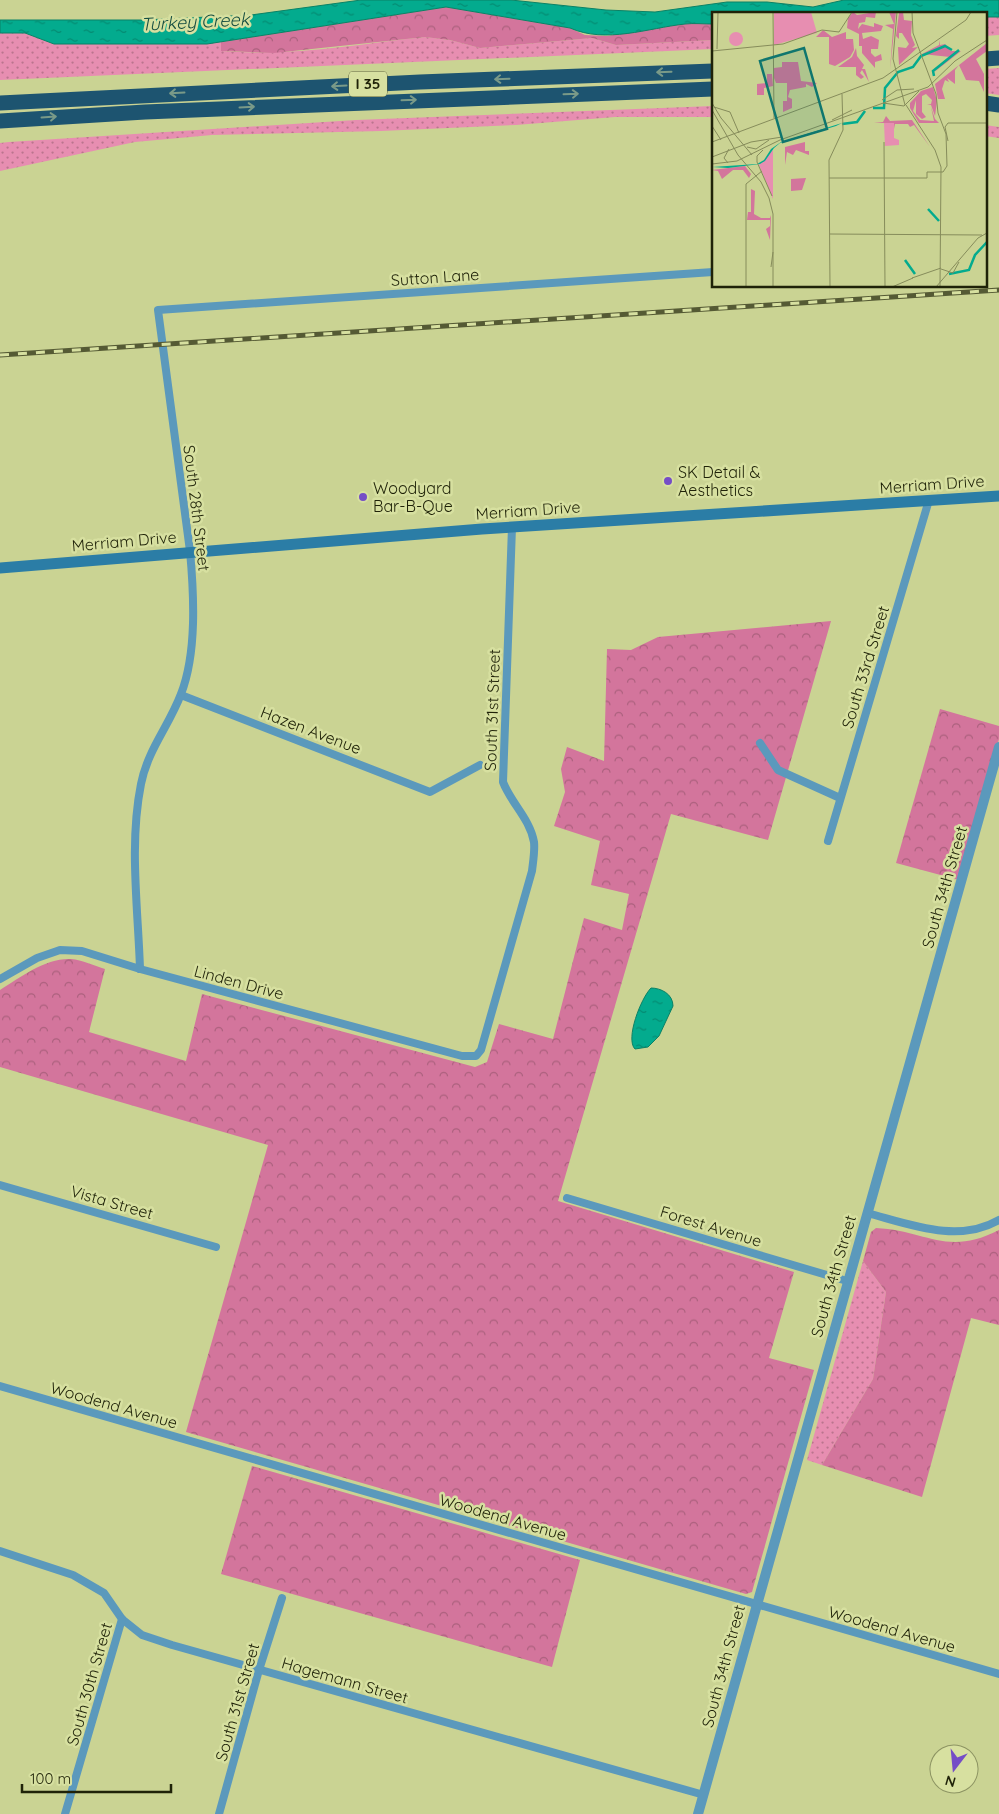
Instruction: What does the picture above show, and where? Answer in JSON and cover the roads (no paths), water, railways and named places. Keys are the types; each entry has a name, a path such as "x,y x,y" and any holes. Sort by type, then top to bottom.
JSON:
{"highway":[{"path":"986,59 999,58"},
{"name":"I 35","path":"0,102 712,71"},
{"name":"I 35","path":"0,121 283,106 712,89"},
{"path":"986,103 999,105"}],"main road":[{"name":"Merriam Drive","path":"0,568 190,551 999,496"}],"street":[{"name":"Sutton Lane","path":"158,310 712,272"},
{"name":"South 28th Street","path":"140,969 134,826 142,782 152,748 181,694 190,663 193,589 190,551 158,310"},
{"name":"South 33rd Street","path":"828,840 929,500"},
{"name":"South 31st Street","path":"476,1056 481,1050 532,871 534,843 529,825 508,795 503,782 512,528"},
{"name":"Hazen Avenue","path":"181,694 430,792 480,765"},
{"path":"760,743 778,770 840,798"},
{"name":"South 34th Street","path":"698,1814 847,1281 996,769 999,747"},
{"name":"Linden Drive","path":"0,979 37,958 60,950 82,951 140,969 462,1056 476,1056"},
{"name":"Vista Street","path":"0,1185 216,1247"},
{"name":"Forest Avenue","path":"567,1198 847,1281"},
{"path":"867,1214 940,1232 986,1228 999,1220"},
{"name":"Woodend Avenue","path":"0,1386 999,1674"},
{"name":"Hagemann Street","path":"0,1551 74,1575 104,1593 122,1619 142,1635 704,1796"},
{"name":"South 31st Street","path":"219,1814 259,1670 282,1598"},
{"name":"South 30th Street","path":"65,1814 122,1619"}],"water":[{"name":"Turkey Creek","path":"361,0 511,0 606,10 655,12 727,2 767,2 813,7 844,0 999,0 999,17 986,17 986,12 712,12 712,24 685,24 612,35 584,33 570,28 446,7 207,44 54,44 25,33 0,33 0,20 143,20 251,15"},
{"path":"651,988 659,989 669,995 673,1006 659,1036 648,1047 635,1049 632,1044 633,1028 643,1000"}],"railway":[{"path":"0,355 999,290"}],"place":[{"name":"SK Detail & Aesthetics","path":"668,481"},
{"name":"Woodyard Bar-B-Que","path":"363,497"}]}
